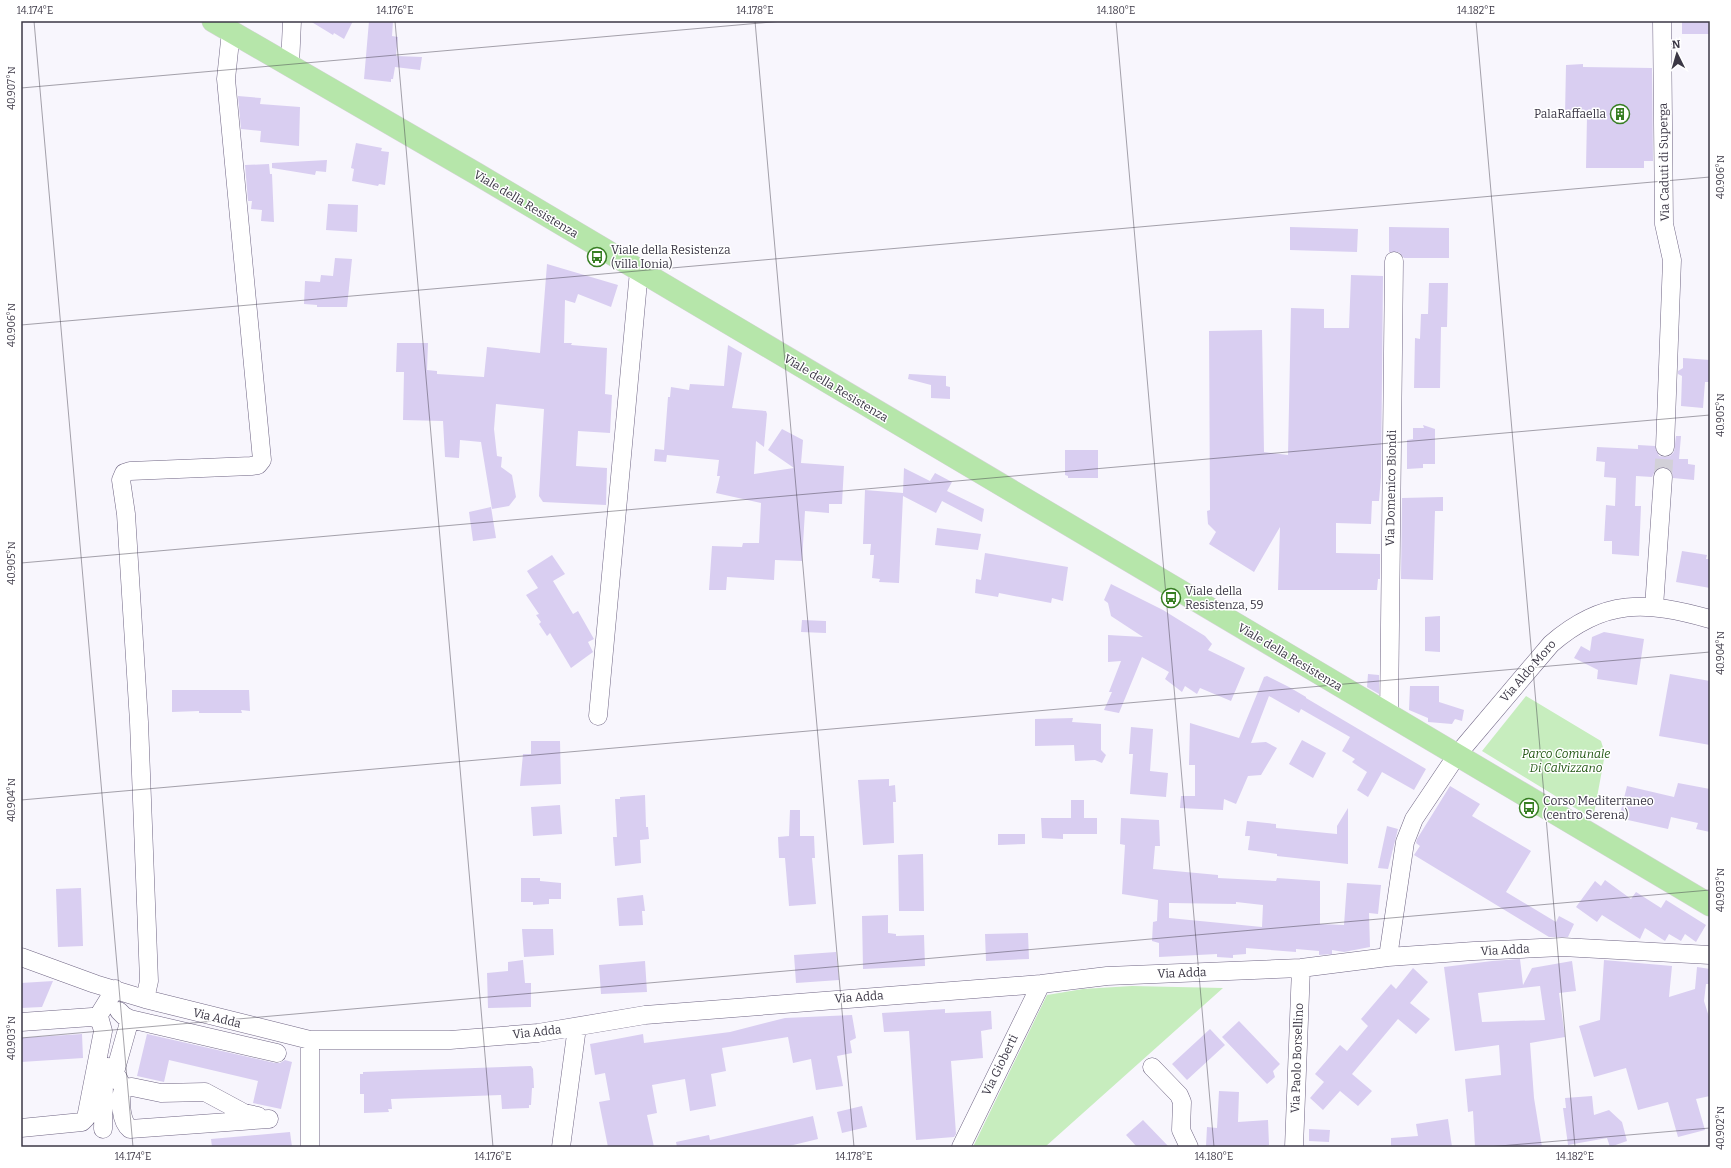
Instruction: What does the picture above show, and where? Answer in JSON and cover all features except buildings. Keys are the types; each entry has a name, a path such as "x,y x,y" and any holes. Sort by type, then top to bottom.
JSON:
{"main road":[{"name":"Viale della Resistenza","path":"222,26 1710,905"}],"street":[{"path":"290,65 292,21"},
{"name":"Via Caduti di Superga","path":"1662,21 1664,224 1672,260 1664,447"},
{"path":"145,999 149,981 139,722 126,514 121,480 124,473 130,471 252,466 258,465 262,460 222,26"},
{"name":"Via Domenico Biondi","path":"1389,716 1394,261"},
{"path":"598,716 639,271"},
{"path":"1654,607 1663,478"},
{"name":"Via Aldo Moro","path":"1388,957 1405,842 1414,818 1457,755 1526,671 1551,644 1563,633 1597,613 1624,606 1654,607 1710,619"},
{"name":"Via Adda","path":"21,957 145,999 310,1040 450,1040 538,1033 645,1015 1041,984 1107,976 1300,968 1388,957 1562,947 1710,955"},
{"name":"Via Paolo Borsellino","path":"1294,1147 1300,968"},
{"name":"Via Gioberti","path":"961,1147 1041,984"},
{"path":"118,990 124,1015 114,1072 123,1088 121,1095 124,1121 130,1129 269,1119 244,1113 205,1092 162,1093 123,1088"},
{"path":"97,1018 118,990"},
{"path":"124,1015 276,1053"},
{"path":"103,1129 104,1084 124,1015"},
{"path":"21,1022 92,1017 97,1018 103,1026 86,1118 82,1122 21,1128"},
{"path":"561,1147 577,1027"},
{"path":"310,1040 310,1147"},
{"path":"1152,1067 1179,1095 1182,1102 1181,1130 1189,1147"},
{"path":"224,1122 226,1117 225,1103"}],"green space":[{"name":"Parco Comunale Di Calvizzano","path":"1526,696 1601,741 1605,754 1593,819 1482,751"},
{"path":"1132,986 1223,988 1045,1147 973,1147 1047,995 1083,989"}],"tunnel":[{"path":"1663,477 1665,447"}],"place":[{"name":"PalaRaffaella","path":"1620,114"},
{"name":"Viale della Resistenza (villa Ionia)","path":"597,257"},
{"name":"Viale della Resistenza, 59","path":"1171,598"},
{"name":"Corso Mediterraneo (centro Serena)","path":"1529,808"}]}
